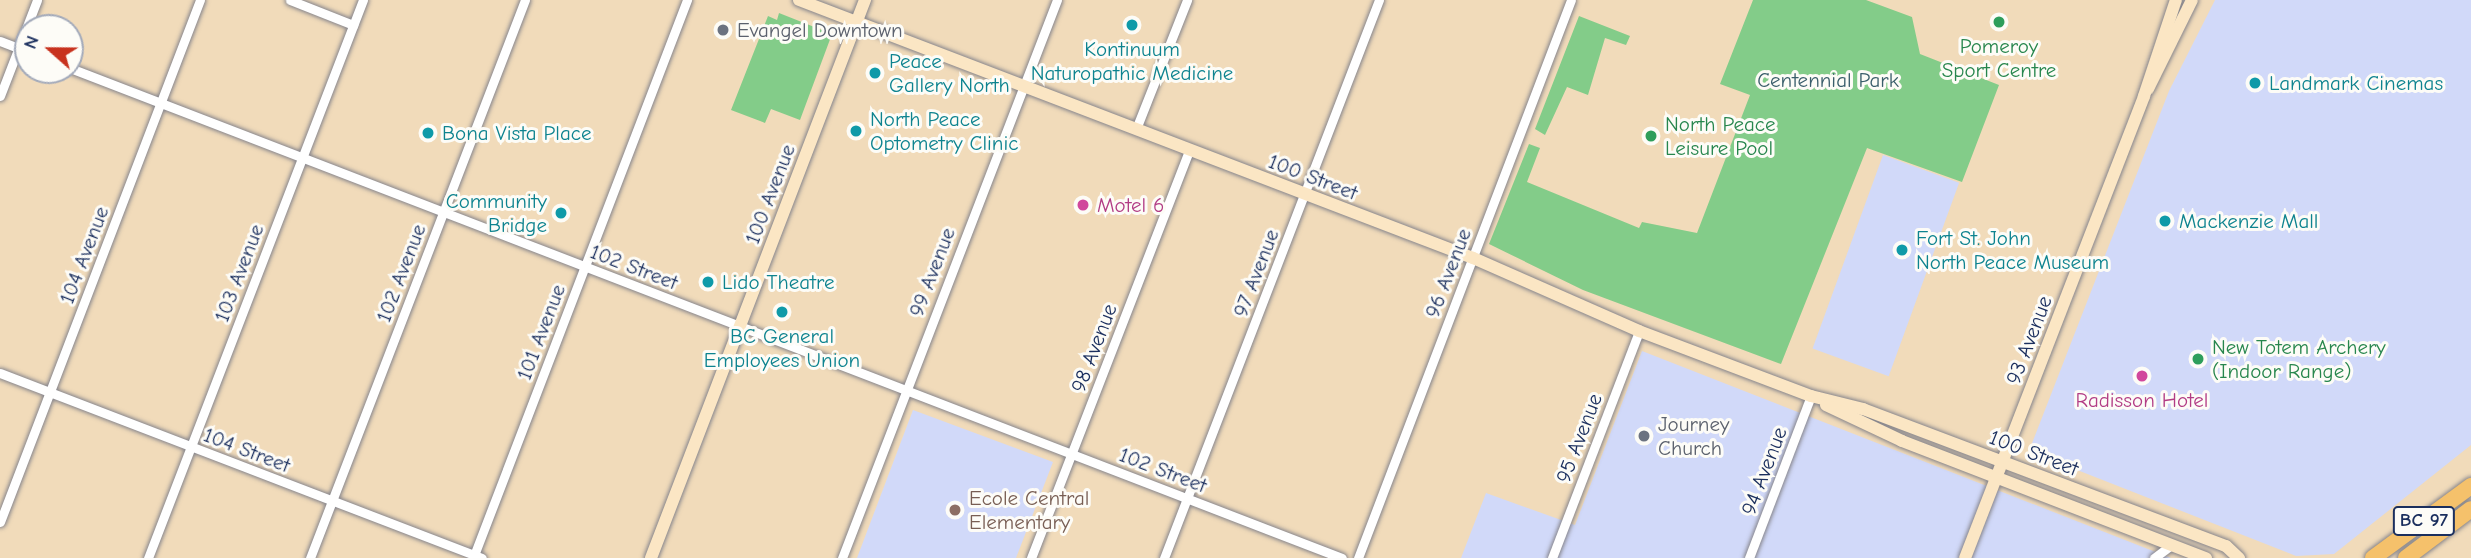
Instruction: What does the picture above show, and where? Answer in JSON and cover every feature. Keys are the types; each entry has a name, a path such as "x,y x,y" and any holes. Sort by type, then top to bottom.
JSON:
{"highway":[{"name":"BC 97","path":"2372,557 2471,486"},
{"name":"BC 97","path":"2406,558 2471,509"}],"main road":[{"name":"100 Street","path":"799,0 1472,258 1639,331 1811,396 1863,409 2226,546 2239,558"},
{"name":"100 Avenue","path":"651,558 865,0"},
{"name":"93 Avenue","path":"1965,558 2144,96 2150,67 2176,0"},
{"name":"93 Avenue","path":"2144,96 2161,70 2192,0"},
{"name":"100 Street","path":"1811,396 1857,422 2206,558"},
{"path":"2088,513 2132,521 2149,517"}],"street":[{"name":"104 Avenue","path":"0,522 201,0"},
{"path":"290,0 353,25"},
{"name":"103 Avenue","path":"148,558 363,0"},
{"name":"102 Avenue","path":"310,558 524,0"},
{"name":"101 Avenue","path":"476,557 687,0"},
{"name":"99 Avenue","path":"842,558 1056,0"},
{"path":"1136,129 1187,0"},
{"name":"97 Avenue","path":"1164,558 1379,0"},
{"name":"96 Avenue","path":"1358,558 1571,0"},
{"path":"0,96 14,68"},
{"name":"102 Street","path":"84,73 1342,558"},
{"name":"98 Avenue","path":"1031,558 1189,150"},
{"name":"95 Avenue","path":"1552,558 1639,331"},
{"name":"104 Street","path":"0,373 476,557"},
{"name":"94 Avenue","path":"1749,558 1811,396"},
{"path":"2154,558 2171,545"}],"shaded area":[{"path":"2215,0 2471,0 2471,445 2334,554 2296,556 2029,451 2169,91"},
{"path":"1883,155 1959,183 1889,376 1813,349"},
{"path":"1642,351 2171,558 1461,558 1486,493 1575,525"},
{"name":"Ecole Central Elementary","path":"913,410 1053,462 1016,558 857,558"}],"green space":[{"name":"Centennial Park","path":"1753,0 1866,0 1912,17 1920,54 1999,85 1962,182 1867,148 1781,364 1583,290 1489,244 1529,144 1540,148 1527,182 1639,228 1642,222 1697,233 1750,95 1720,84"},
{"path":"779,13 832,34 800,120 771,109 765,123 731,110 768,16 777,20"},
{"path":"1579,16 1630,36 1626,45 1605,38 1588,95 1567,87 1545,135 1535,129"}],"place":[{"name":"Pomeroy Sport Centre","path":"1999,22"},
{"name":"Kontinuum Naturopathic Medicine","path":"1132,25"},
{"name":"Evangel Downtown","path":"723,30"},
{"name":"Peace Gallery North","path":"875,73"},
{"name":"Landmark Cinemas","path":"2255,83"},
{"name":"North Peace Optometry Clinic","path":"856,131"},
{"name":"Bona Vista Place","path":"428,133"},
{"name":"North Peace Leisure Pool","path":"1651,136"},
{"name":"Motel 6","path":"1083,205"},
{"name":"Community Bridge","path":"561,213"},
{"name":"Mackenzie Mall","path":"2165,221"},
{"name":"Fort St. John North Peace Museum","path":"1902,250"},
{"name":"Lido Theatre","path":"708,282"},
{"name":"BC General Employees Union","path":"782,312"},
{"name":"New Totem Archery (Indoor Range)","path":"2198,359"},
{"name":"Radisson Hotel","path":"2142,376"},
{"name":"Journey Church","path":"1644,436"},
{"name":"Ecole Central Elementary","path":"955,510"}]}
